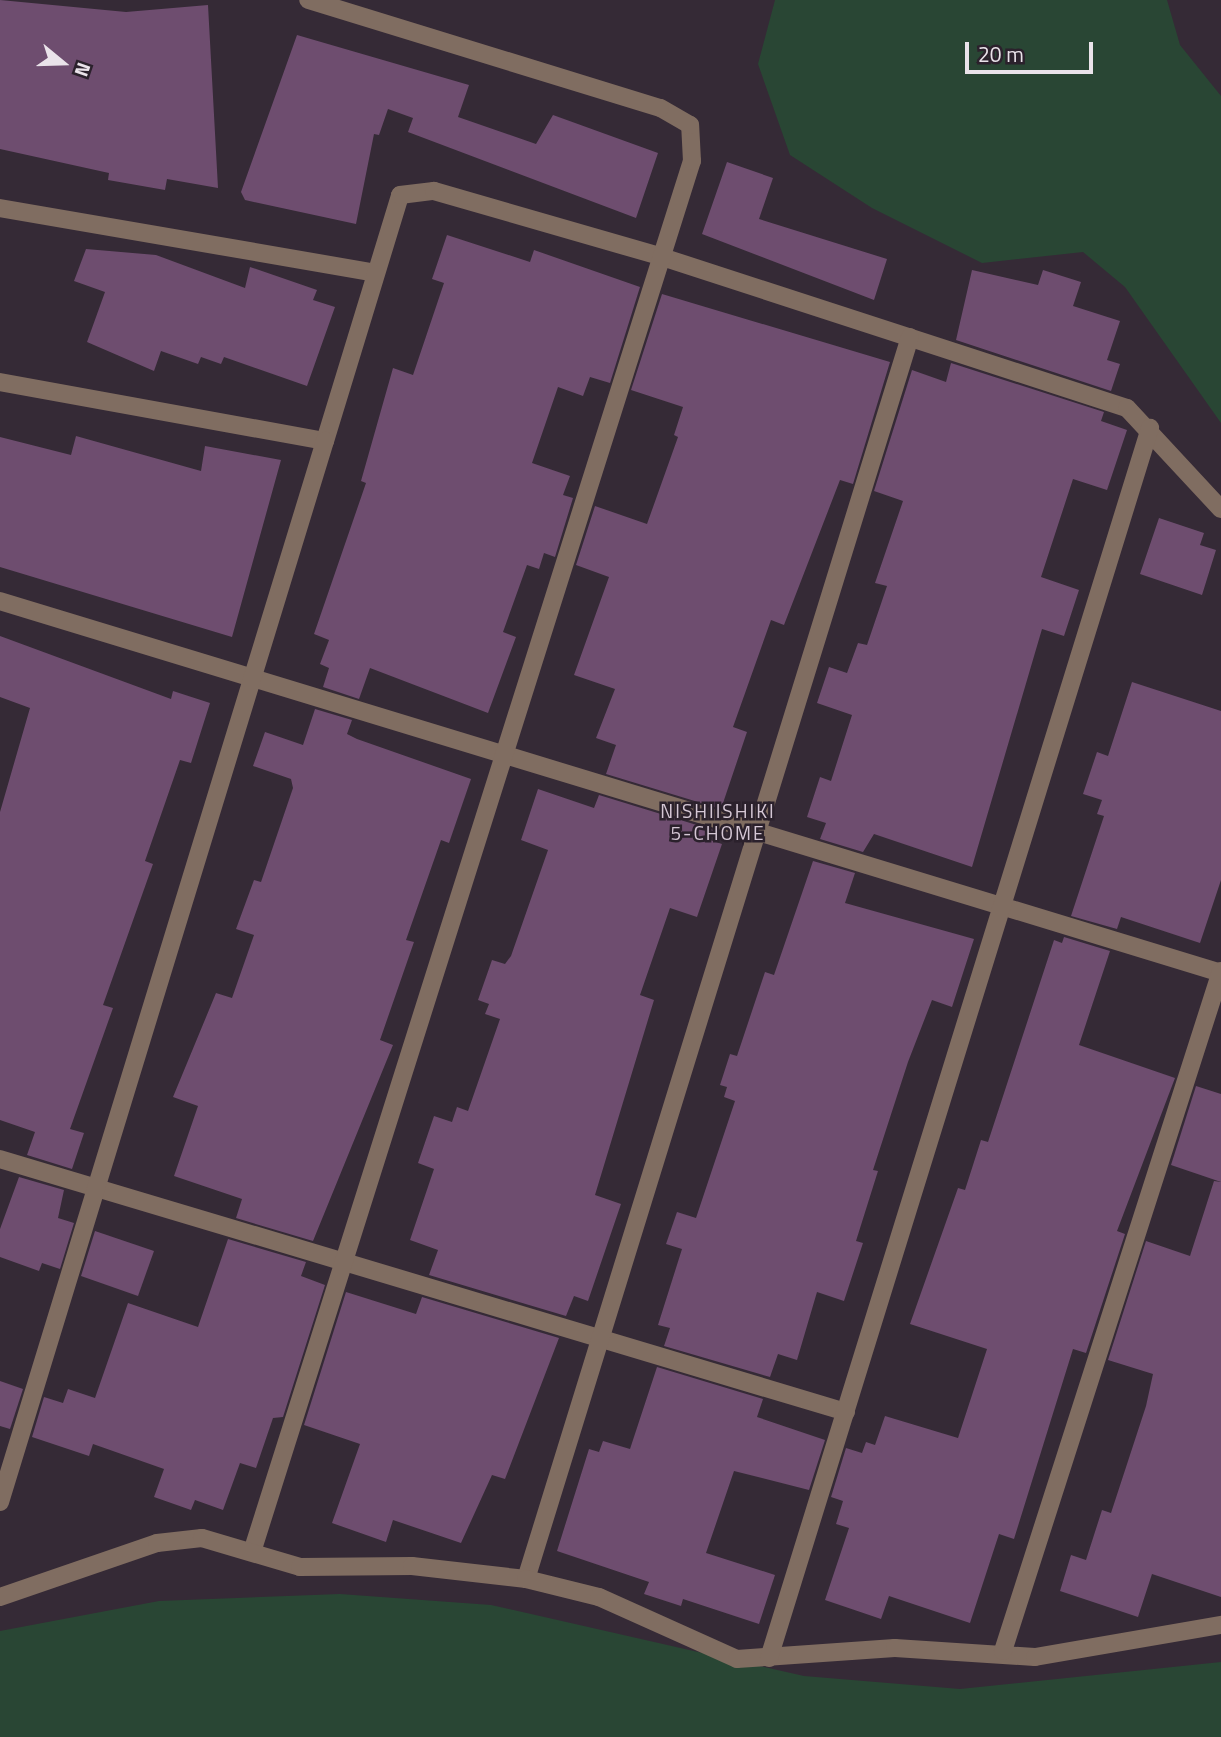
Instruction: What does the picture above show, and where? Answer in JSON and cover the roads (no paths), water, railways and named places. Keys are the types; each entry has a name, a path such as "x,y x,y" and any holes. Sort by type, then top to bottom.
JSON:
{"street":[{"path":"253,1552 692,161 690,125 660,108 308,0"},
{"path":"0,1502 400,195 434,191 662,257 1127,408 1150,428 1221,509"},
{"path":"0,208 375,274"},
{"path":"526,1579 910,337"},
{"path":"0,382 325,441"},
{"path":"769,1658 1150,428"},
{"path":"0,601 1221,972 1003,1651"},
{"path":"0,1159 846,1412"},
{"path":"0,1597 157,1543 202,1538 300,1567 412,1566 526,1579 599,1597 737,1659 895,1648 1003,1651 1035,1657 1221,1625"}],"district":[{"name":"NISHIISHIKI 5-CHOME","path":"718,822"}]}
